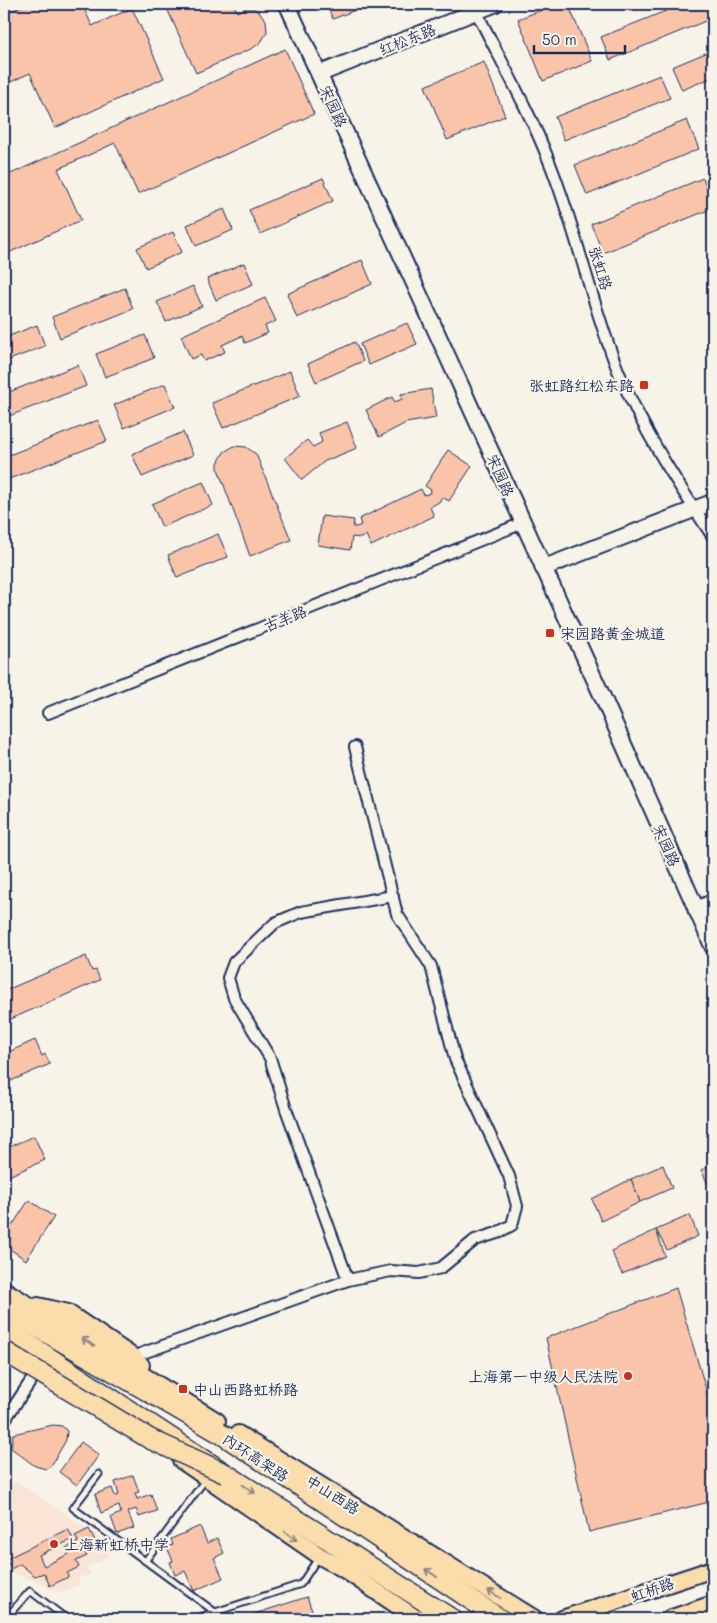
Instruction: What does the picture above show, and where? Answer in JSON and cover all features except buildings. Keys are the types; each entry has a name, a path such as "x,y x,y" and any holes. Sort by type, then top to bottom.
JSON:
{"highway":[{"path":"4,1295 69,1345"},
{"name":"内环高架路","path":"4,1308 224,1435 500,1619"},
{"name":"内环高架路","path":"4,1328 226,1474 452,1619"},
{"path":"4,1351 150,1439 226,1474"}],"main road":[{"name":"宋园路","path":"287,4 604,700 713,947"},
{"name":"红松东路","path":"319,74 472,8 495,4"},
{"path":"543,568 713,502"},
{"path":"696,910 713,902"},
{"name":"中山西路","path":"4,1290 127,1359 170,1392 535,1619"},
{"path":"4,1343 207,1477 320,1556 342,1568 417,1619"},
{"name":"虹桥路","path":"562,1619 713,1568"},
{"path":"669,1619 707,1606"},
{"path":"688,1619 707,1606"}],"street":[{"name":"张虹路","path":"472,8 549,159 564,199 609,348 620,375 645,426 694,509 713,537"},
{"name":"古羊路","path":"48,713 523,523"},
{"path":"127,1359 348,1280 391,1271 420,1273 441,1268 475,1240 497,1233 512,1225 517,1206 509,1176 455,1059 431,966 397,914 355,747"},
{"path":"348,1280 286,1109 270,1058 234,998 228,978 234,962 275,922 301,912 393,896"},
{"path":"4,1421 41,1366"}],"lane":[{"path":"99,1474 73,1508 216,1612"},
{"path":"146,1560 207,1477"},
{"path":"194,1619 301,1584 320,1556"},
{"path":"5,1619 30,1591 67,1619"}],"shaded area":[{"name":"上海新虹桥中学","path":"16,1481 97,1535 110,1554 100,1561 87,1566 91,1574 79,1578 79,1585 58,1593 41,1583 9,1572 4,1560 4,1499"}],"place":[{"name":"张虹路红松东路","path":"644,385"},
{"name":"宋园路黄金城道","path":"550,633"},
{"name":"上海第一中级人民法院","path":"628,1376"},
{"name":"中山西路虹桥路","path":"183,1389"},
{"name":"上海新虹桥中学","path":"54,1544"}]}
